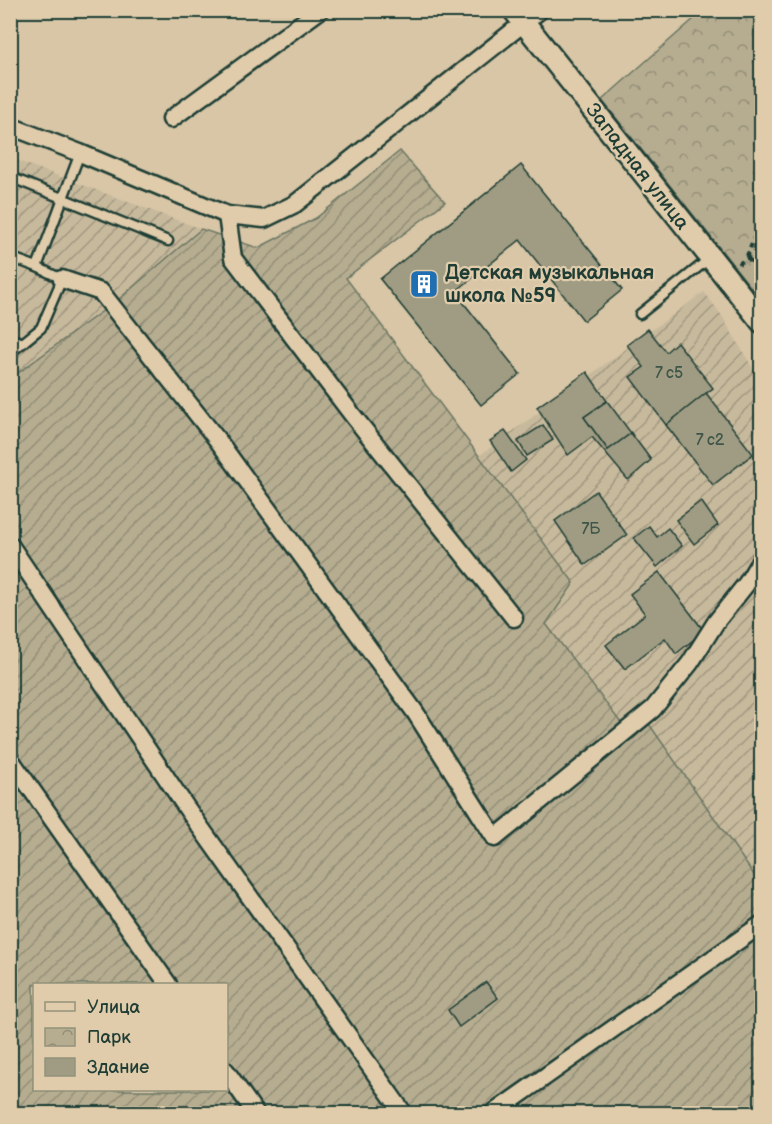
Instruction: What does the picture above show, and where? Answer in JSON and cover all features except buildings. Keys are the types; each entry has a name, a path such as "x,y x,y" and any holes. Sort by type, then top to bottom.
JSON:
{"street":[{"path":"171,118 320,10"},
{"path":"10,126 227,215 264,219 296,204 526,15"},
{"name":"Западная улица","path":"526,15 762,322"},
{"path":"227,215 233,258 354,417 514,618"},
{"path":"62,279 101,292 219,442 415,712 495,838 653,709 690,663 762,558"},
{"path":"10,545 188,810 404,1113"},
{"path":"10,759 167,983"},
{"path":"492,1113 762,924"},
{"path":"228,1074 256,1113"}],"lane":[{"path":"37,267 80,153"},
{"path":"10,177 168,241"},
{"path":"10,257 62,279 41,328 10,353"},
{"path":"640,314 710,257"},
{"path":"10,338 23,343"}],"path":[{"path":"762,219 746,258 762,268"}],"shaded area":[{"path":"10,158 201,229 119,299 11,379"},
{"path":"704,292 720,313 761,382 761,885 649,724 633,740 546,624 479,456"}],"green space":[{"path":"704,10 761,11 761,300 602,100"},
{"path":"400,151 445,202 346,278 574,583 546,624 633,739 649,724 761,885 761,1113 11,1113 10,379 119,299 201,229 258,248 316,218"}],"place":[{"name":"Детская музыкальная школа №59","path":"424,284"}]}
